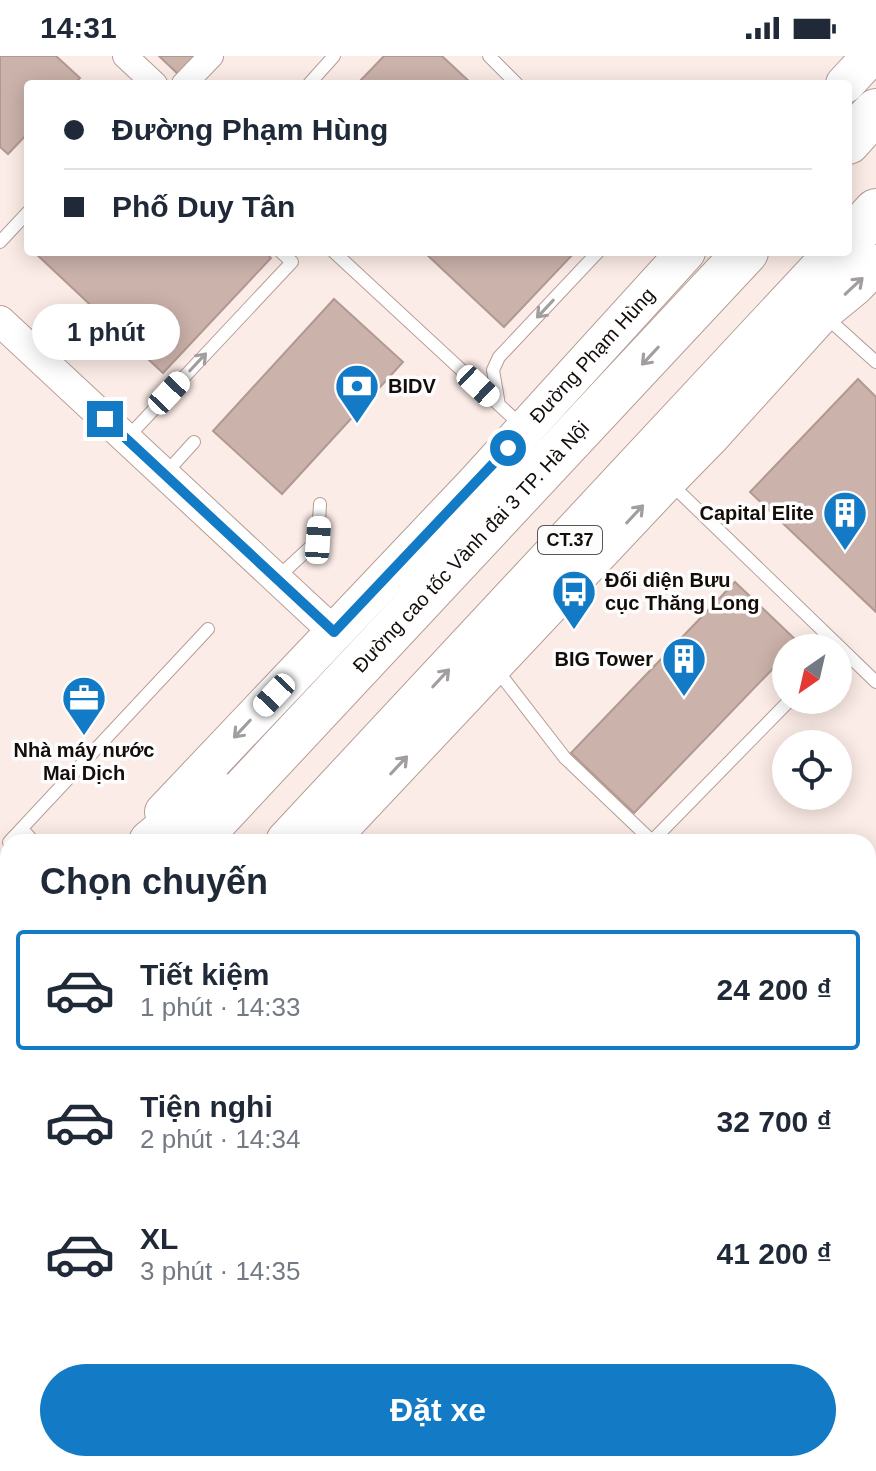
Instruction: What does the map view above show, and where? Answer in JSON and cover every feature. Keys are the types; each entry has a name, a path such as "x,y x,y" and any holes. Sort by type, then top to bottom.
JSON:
{"highway":[{"path":"852,138 876,111"},
{"path":"852,238 876,211"},
{"name":"Đường cao tốc Vành đai 3 TP. Hà Nội","path":"202,834 742,256"},
{"name":"CT.37","path":"295,834 834,256"},
{"path":"161,834 338,688"},
{"path":"310,834 388,735"}],"main road":[{"path":"849,80 871,56"},
{"name":"Đường Phạm Hùng","path":"144,834 474,485 512,417 682,256"},
{"path":"335,834 709,438 822,313 876,264"}],"street":[{"path":"125,56 151,80"},
{"path":"188,80 211,56"},
{"path":"0,321 334,632"}],"lane":[{"path":"313,80 334,56"},
{"path":"489,56 513,80"},
{"path":"0,242 24,216"},
{"path":"126,439 292,262 285,256"},
{"path":"338,256 512,417"},
{"path":"512,417 493,370 499,357 594,256"},
{"path":"822,313 876,362"},
{"path":"164,475 194,442"},
{"path":"667,481 824,634"},
{"path":"276,579 318,540 320,504"},
{"path":"17,834 208,629"},
{"path":"852,661 876,682"},
{"path":"494,665 565,758 645,834"},
{"path":"659,834 776,714"},
{"path":"22,829 27,834"}],"building":[{"path":"0,56 56,56 80,78 24,80 24,137 8,154 0,147"},
{"path":"159,56 197,56 179,75"},
{"path":"384,56 442,56 468,80 361,80"},
{"path":"38,256 269,256 271,258 163,373"},
{"path":"428,256 571,256 504,327"},
{"path":"334,299 403,362 282,494 213,431"},
{"name":"Capital Elite","path":"858,379 876,397 876,612 750,492"},
{"name":"BIG Tower","path":"735,582 790,634 772,634 772,670 634,813 571,753"}],"place":[{"name":"BIDV","path":"357,425"},
{"name":"Capital Elite","path":"845,552"},
{"name":"Đối diện Bưu cục Thăng Long","path":"574,631"},
{"name":"BIG Tower","path":"684,698"},
{"name":"Nhà máy nước Mai Dịch","path":"84,737"}],"route":[{"path":"105,419 334,632 508,448"}]}
